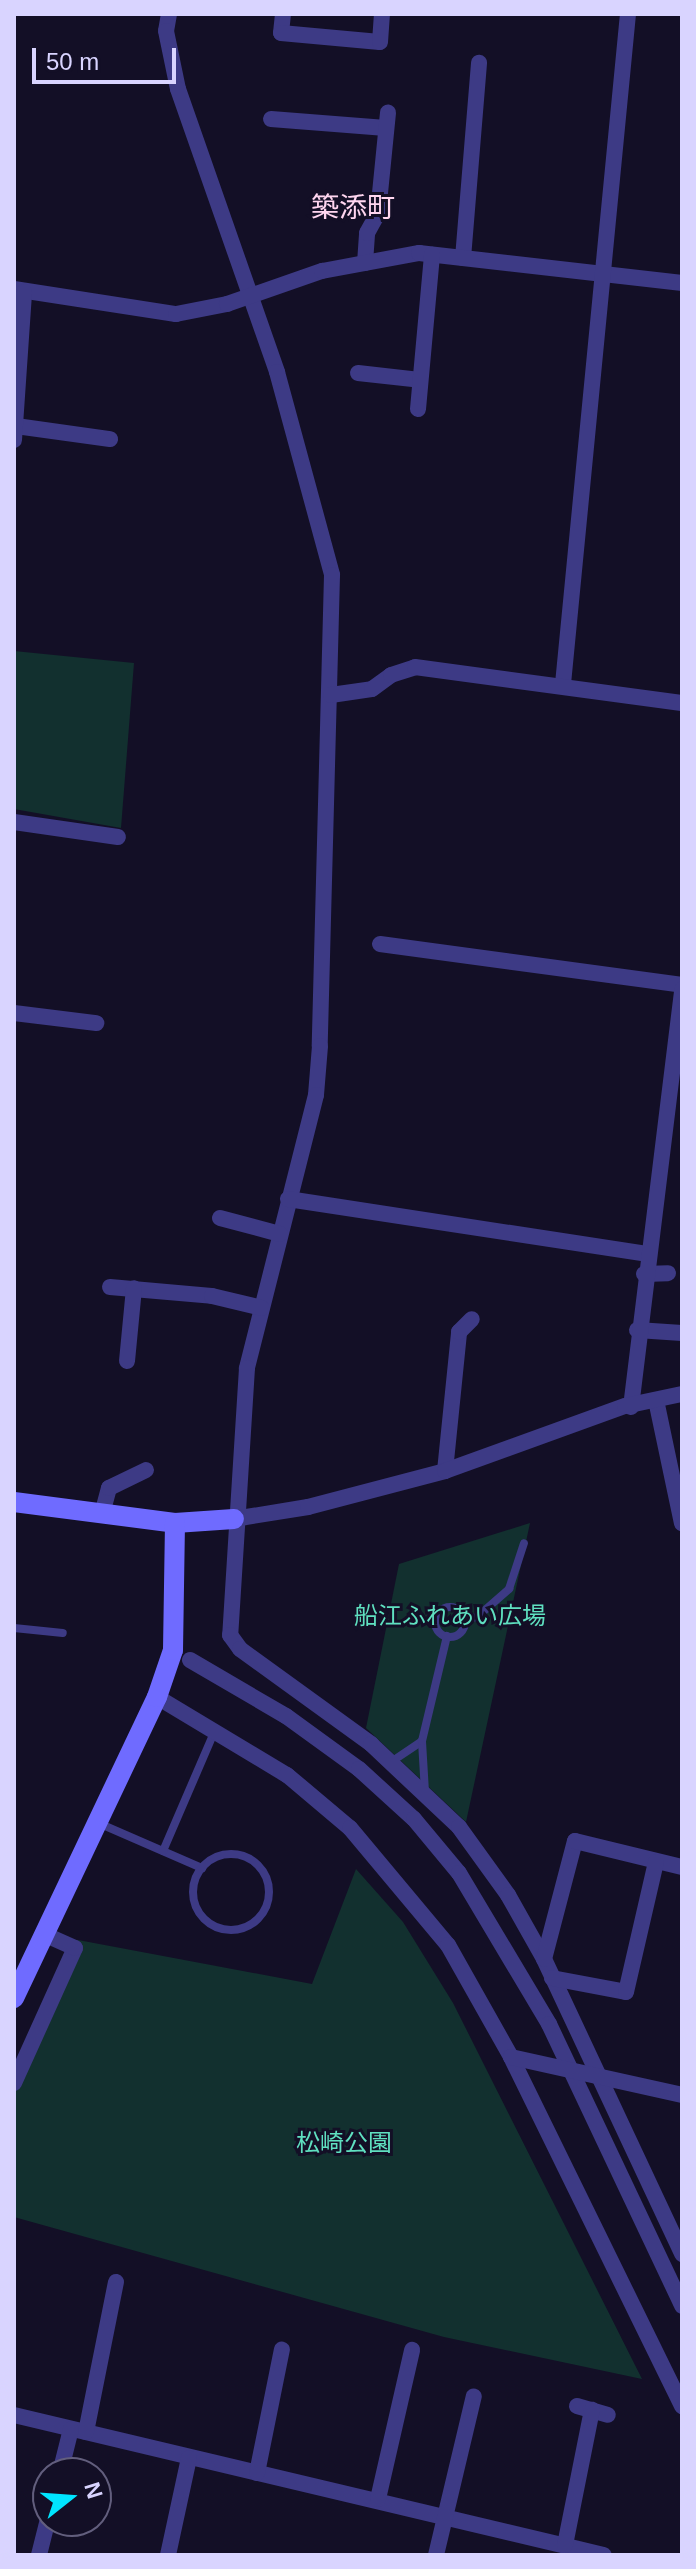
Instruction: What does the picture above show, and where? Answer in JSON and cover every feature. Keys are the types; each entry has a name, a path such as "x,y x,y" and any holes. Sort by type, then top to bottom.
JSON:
{"street":[{"path":"169,14 166,31 178,89 277,372 332,575 331,695 316,1095 247,1368 234,1519 233,1644 391,1762 459,1827 508,1895 544,1959 682,2254"},
{"path":"283,14 281,33 380,42 382,14"},
{"path":"563,684 628,14"},
{"path":"463,258 479,63"},
{"path":"271,119 387,120 378,213 367,233 365,263"},
{"path":"110,439 15,433 19,290 176,314 365,263 432,255 682,283"},
{"path":"418,409 432,255"},
{"path":"358,373 420,380"},
{"path":"331,695 372,689 391,675 415,667 563,684 682,703"},
{"path":"14,822 118,837"},
{"path":"380,944 682,987 637,1330 631,1407"},
{"path":"14,1013 96,1023"},
{"path":"288,1199 647,1254"},
{"path":"220,1218 280,1234"},
{"path":"644,1274 668,1273"},
{"path":"110,1287 212,1296 262,1308"},
{"path":"127,1361 134,1288"},
{"path":"445,1471 459,1332 472,1319"},
{"path":"637,1330 682,1333"},
{"path":"14,1502 175,1523 234,1519 308,1507 445,1471 631,1407 682,1394"},
{"path":"656,1400 682,1523"},
{"path":"102,1514 109,1488 146,1470"},
{"path":"14,1998 157,1697 173,1650 175,1523"},
{"path":"190,1660 286,1716 359,1769 414,1819 459,1873 507,1948 569,2069 682,2306"},
{"path":"157,1697 215,1729 287,1775 350,1828 399,1882 448,1945 511,2057 682,2406"},
{"path":"544,1959 575,1841 682,1867"},
{"path":"552,1978 626,1992 656,1862"},
{"path":"14,2083 75,1948 43,1934"},
{"path":"511,2057 682,2095"},
{"path":"67,2457 78,2430 116,2282"},
{"path":"257,2473 282,2349"},
{"path":"378,2499 412,2350"},
{"path":"436,2555 474,2396"},
{"path":"565,2545 592,2410"},
{"path":"14,2415 189,2458 446,2515 543,2548 565,2545 604,2555"},
{"path":"168,2555 189,2458"}],"lane":[{"path":"465,1619 477,1617 509,1589 524,1543"},
{"path":"447,1636 438,1630 438,1613 453,1607 465,1619"},
{"path":"447,1636 463,1630 465,1619"},
{"path":"14,1628 63,1633"},
{"path":"425,1793 422,1741 447,1636"},
{"path":"163,1851 215,1729"},
{"path":"391,1762 422,1741"},
{"path":"96,1822 202,1868 231,1854 258,1864 269,1891 258,1919 232,1930 205,1919 193,1892 202,1868"}],"green space":[{"path":"14,651 134,663 121,828 14,809"},
{"name":"船江ふれあい広場","path":"530,1523 466,1822 366,1728 399,1564"},
{"name":"松崎公園","path":"356,1869 403,1922 453,2003 642,2379 444,2337 14,2217 14,2095 78,1940 312,1984"}],"district":[{"name":"築添町","path":"353,208"}]}
